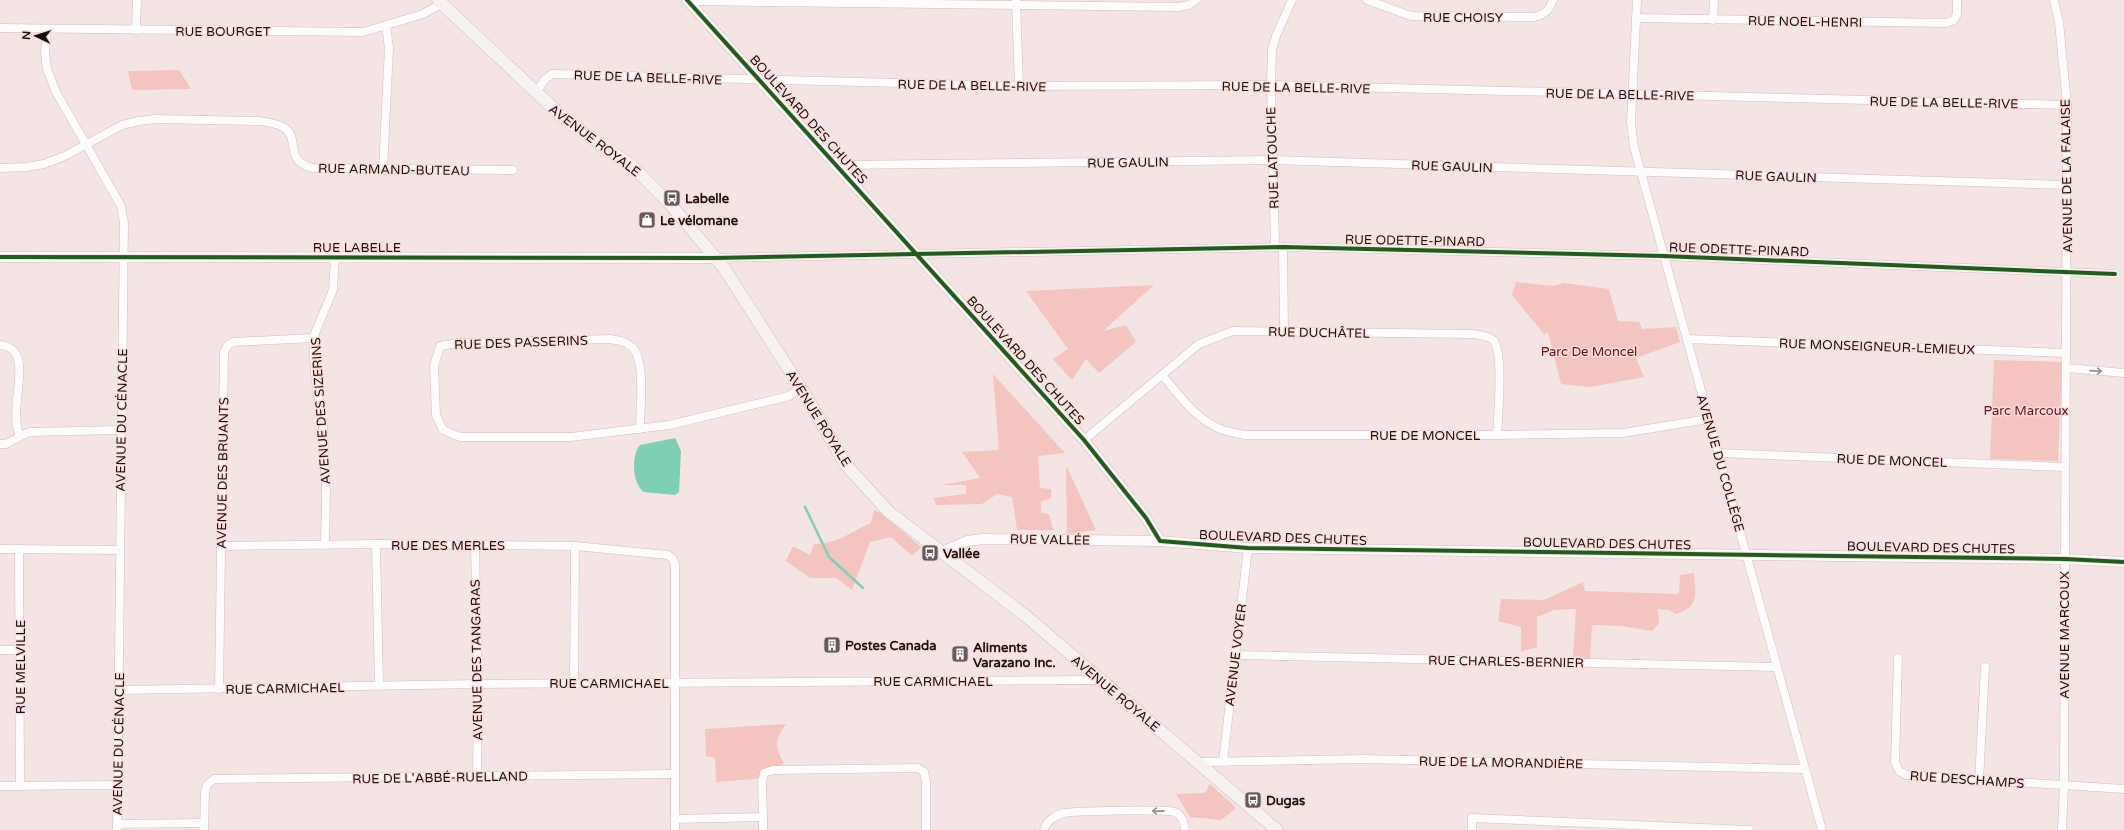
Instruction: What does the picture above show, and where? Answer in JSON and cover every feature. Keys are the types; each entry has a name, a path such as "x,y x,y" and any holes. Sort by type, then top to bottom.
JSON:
{"main road":[{"name":"AVENUE ROYALE","path":"439,2 536,94 568,122 631,164 670,204 724,268 800,388 845,464 889,512 1027,617 1276,830"}],"street":[{"path":"136,30 137,0"},
{"path":"688,1 1016,2 1178,7 1189,5 1196,0"},
{"name":"RUE LATOUCHE","path":"1284,331 1272,160 1270,85 1272,50 1276,36 1292,0"},
{"name":"RUE CHOISY","path":"1367,0 1377,2 1411,16 1534,17 1543,15 1549,9 1553,0"},
{"name":"AVENUE DU COLLÈGE","path":"1637,0 1630,123 1640,171 1822,830"},
{"path":"1713,20 1714,0"},
{"name":"RUE NOEL-HENRI","path":"1636,18 1946,23 1954,20 1957,14 1957,0"},
{"name":"AVENUE DE LA FALAISE","path":"2054,0 2059,22 2067,106 2067,368"},
{"name":"BOULEVARD DES CHUTES","path":"688,1 1084,440 1146,518 1160,541 1248,548 2064,559 2124,562"},
{"name":"RUE BOURGET","path":"0,28 363,32 423,14 439,2"},
{"path":"1016,2 1019,86"},
{"path":"384,169 388,48 386,26"},
{"name":"AVENUE DU CÉNACLE","path":"47,29 45,52 47,69 56,92 121,206 124,223 120,430 117,827"},
{"name":"RUE DE LA BELLE-RIVE","path":"536,94 544,80 552,74 1019,86 1270,85 2067,106"},
{"name":"RUE ARMAND-BUTEAU","path":"0,168 26,167 44,164 65,156 122,125 156,119 259,121 273,123 285,128 291,137 296,158 302,165 312,168 514,170"},
{"name":"RUE GAULIN","path":"837,165 1272,160 2067,185"},
{"name":"RUE ODETTE-PINARD","path":"714,258 919,256 1279,247 1663,256 2115,274"},
{"name":"RUE LABELLE","path":"0,256 714,258"},
{"name":"AVENUE DES SIZERINS","path":"325,546 326,493 323,427 315,375 313,338 333,290 336,257"},
{"name":"RUE DUCHÂTEL","path":"1084,440 1163,376 1199,344 1233,331 1464,334 1486,336 1494,340 1498,351 1497,435"},
{"name":"AVENUE DES BRUANTS","path":"218,689 224,352 228,345 233,342 313,338"},
{"name":"RUE DES PASSERINS","path":"640,429 640,364 633,348 621,340 609,338 458,343 440,346 434,366 436,415 443,430 460,437 571,438 640,429 669,425 789,396 800,388"},
{"name":"RUE MONSEIGNEUR-LEMIEUX","path":"1687,339 2066,353"},
{"path":"0,345 8,347 16,354 18,368 16,427 20,436"},
{"path":"2067,368 2124,373"},
{"name":"AVENUE MARCOUX","path":"2062,830 2064,786 2064,559 2067,368"},
{"name":"RUE DE MONCEL","path":"1163,376 1191,408 1206,422 1223,430 1244,434 1497,435 1623,433 1708,419"},
{"path":"0,444 6,444 29,432 120,430"},
{"name":"RUE DE MONCEL","path":"1719,453 2065,467"},
{"name":"RUE VALLÉE","path":"941,552 967,541 983,539 1160,541"},
{"path":"376,544 379,686"},
{"name":"RUE DES MERLES","path":"221,546 325,546 376,544 575,546 668,555 673,559 675,565 674,682"},
{"name":"AVENUE DES TANGARAS","path":"475,545 478,684 477,776"},
{"path":"574,683 575,546"},
{"name":"AVENUE VOYER","path":"1223,762 1248,548"},
{"path":"0,549 120,550"},
{"name":"RUE MELVILLE","path":"19,549 20,786"},
{"path":"0,650 20,650"},
{"name":"RUE CHARLES-BERNIER","path":"1235,655 1776,667"},
{"name":"RUE DESCHAMPS","path":"1898,658 1895,762 1899,771 1906,775 2124,789"},
{"path":"1980,780 1985,667"},
{"name":"RUE CARMICHAEL","path":"118,690 574,683 1100,680"},
{"path":"674,682 675,830"},
{"name":"RUE DE LA MORANDIÈRE","path":"1198,762 1371,759 1804,769"},
{"path":"763,830 762,782 764,773 773,770 918,768 924,772 926,781 926,830"},
{"name":"RUE DE L'ABBÉ-RUELLAND","path":"203,827 207,785 214,780 674,774"},
{"path":"0,786 117,785"},
{"path":"1044,830 1045,826 1053,818 1065,813 1174,811 1184,822 1185,830"},
{"path":"675,819 762,817"},
{"path":"1472,830 1472,818 1748,830"},
{"path":"117,827 203,827"}],"green space":[{"path":"179,70 191,89 132,90 128,71"},
{"name":"Parc De Moncel","path":"1516,282 1553,286 1564,283 1609,289 1618,321 1639,322 1642,329 1676,327 1680,342 1636,358 1644,377 1590,387 1561,384 1548,332 1544,334 1512,295"},
{"path":"1154,285 1103,331 1126,325 1136,342 1099,373 1086,359 1072,380 1053,359 1068,349 1026,291"},
{"name":"Parc Marcoux","path":"1994,360 2062,362 2058,461 1990,459"},
{"path":"993,374 1065,453 1038,456 1040,488 1051,489 1051,499 1041,501 1041,513 1049,514 1053,530 1017,530 1012,497 997,494 982,504 936,505 933,498 966,494 966,485 941,485 980,478 962,452 999,450"},
{"path":"1066,465 1096,530 1067,534"},
{"path":"874,510 881,513 921,547 912,556 891,537 870,542 852,590 836,578 810,578 786,561 793,546 810,555 814,544 838,540 871,523"},
{"path":"1694,573 1695,594 1693,603 1684,611 1676,614 1669,610 1658,609 1659,623 1652,631 1622,626 1592,625 1590,661 1573,659 1576,609 1554,610 1537,617 1537,647 1521,652 1521,627 1498,621 1501,599 1544,600 1583,582 1585,591 1679,594 1680,575"},
{"path":"786,724 777,743 777,747 784,763 756,779 716,782 715,758 706,756 705,729"},
{"path":"1210,784 1236,808 1221,820 1190,817 1176,794 1205,793"}],"shaded area":[{"path":"675,438 681,451 679,492 675,495 644,492 637,483 635,476 634,462 637,450 640,445"}],"waterway":[{"path":"805,507 829,557 863,588"}],"cycle path":[{"path":"687,0 1084,440 1146,518 1160,541 1248,548 2065,559 2124,562"},
{"path":"0,257 714,258 1283,247 1663,256 2115,274"}],"place":[{"name":"Labelle","path":"672,198"},
{"name":"Le vélomane","path":"647,220"},
{"name":"Vallée","path":"930,553"},
{"name":"Postes Canada","path":"832,645"},
{"name":"Aliments Varazano Inc.","path":"960,654"},
{"name":"Dugas","path":"1253,800"}]}
